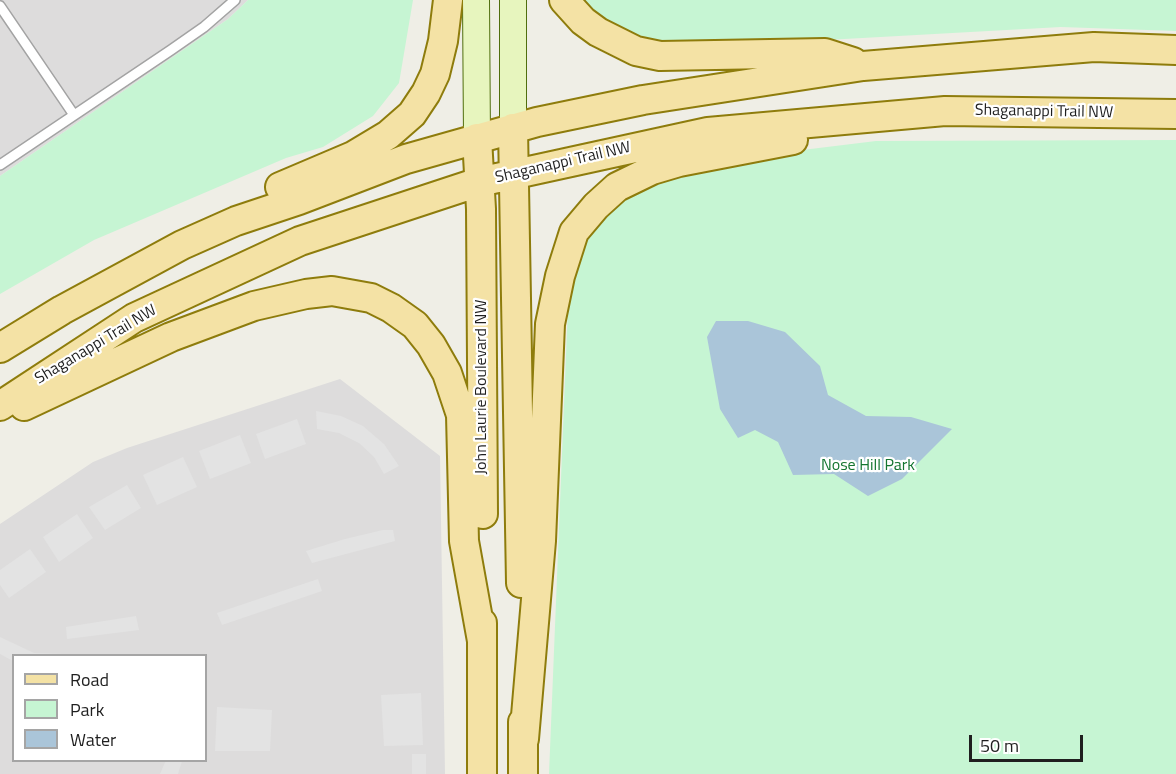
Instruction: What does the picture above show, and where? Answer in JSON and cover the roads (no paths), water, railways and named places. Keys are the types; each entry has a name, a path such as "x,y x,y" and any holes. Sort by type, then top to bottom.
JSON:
{"main road":[{"path":"236,221 265,194 353,156 404,123 420,104 435,74 443,41 448,0"},
{"name":"John Laurie Boulevard NW","path":"476,0 483,401 482,774"},
{"path":"513,0 523,774"},
{"path":"564,0 583,21 598,32 636,51 660,56 825,53 863,66"},
{"path":"0,348 62,310 182,245 236,221 406,159 513,128 643,100 863,66 1094,47 1176,50"},
{"name":"Shaganappi Trail NW","path":"0,406 77,354 144,313 300,241 479,182 708,132 945,111 1176,114"},
{"path":"524,739 541,541 550,324 560,276 574,231 596,206 617,188 652,170 679,162 843,130 888,115"},
{"path":"0,417 171,337 254,306 306,294 332,291 371,298 392,308 415,325 431,345 447,373 461,415 464,541 482,641"}],"lane":[{"path":"0,165 204,27 235,0"},
{"path":"0,6 74,115"}],"water":[{"path":"716,321 748,321 785,332 820,366 828,395 866,416 911,417 952,429 902,479 868,496 834,474 793,475 778,442 755,430 738,438 720,409 707,337"}],"park label":[{"name":"Nose Hill Park","path":"868,466"}]}
